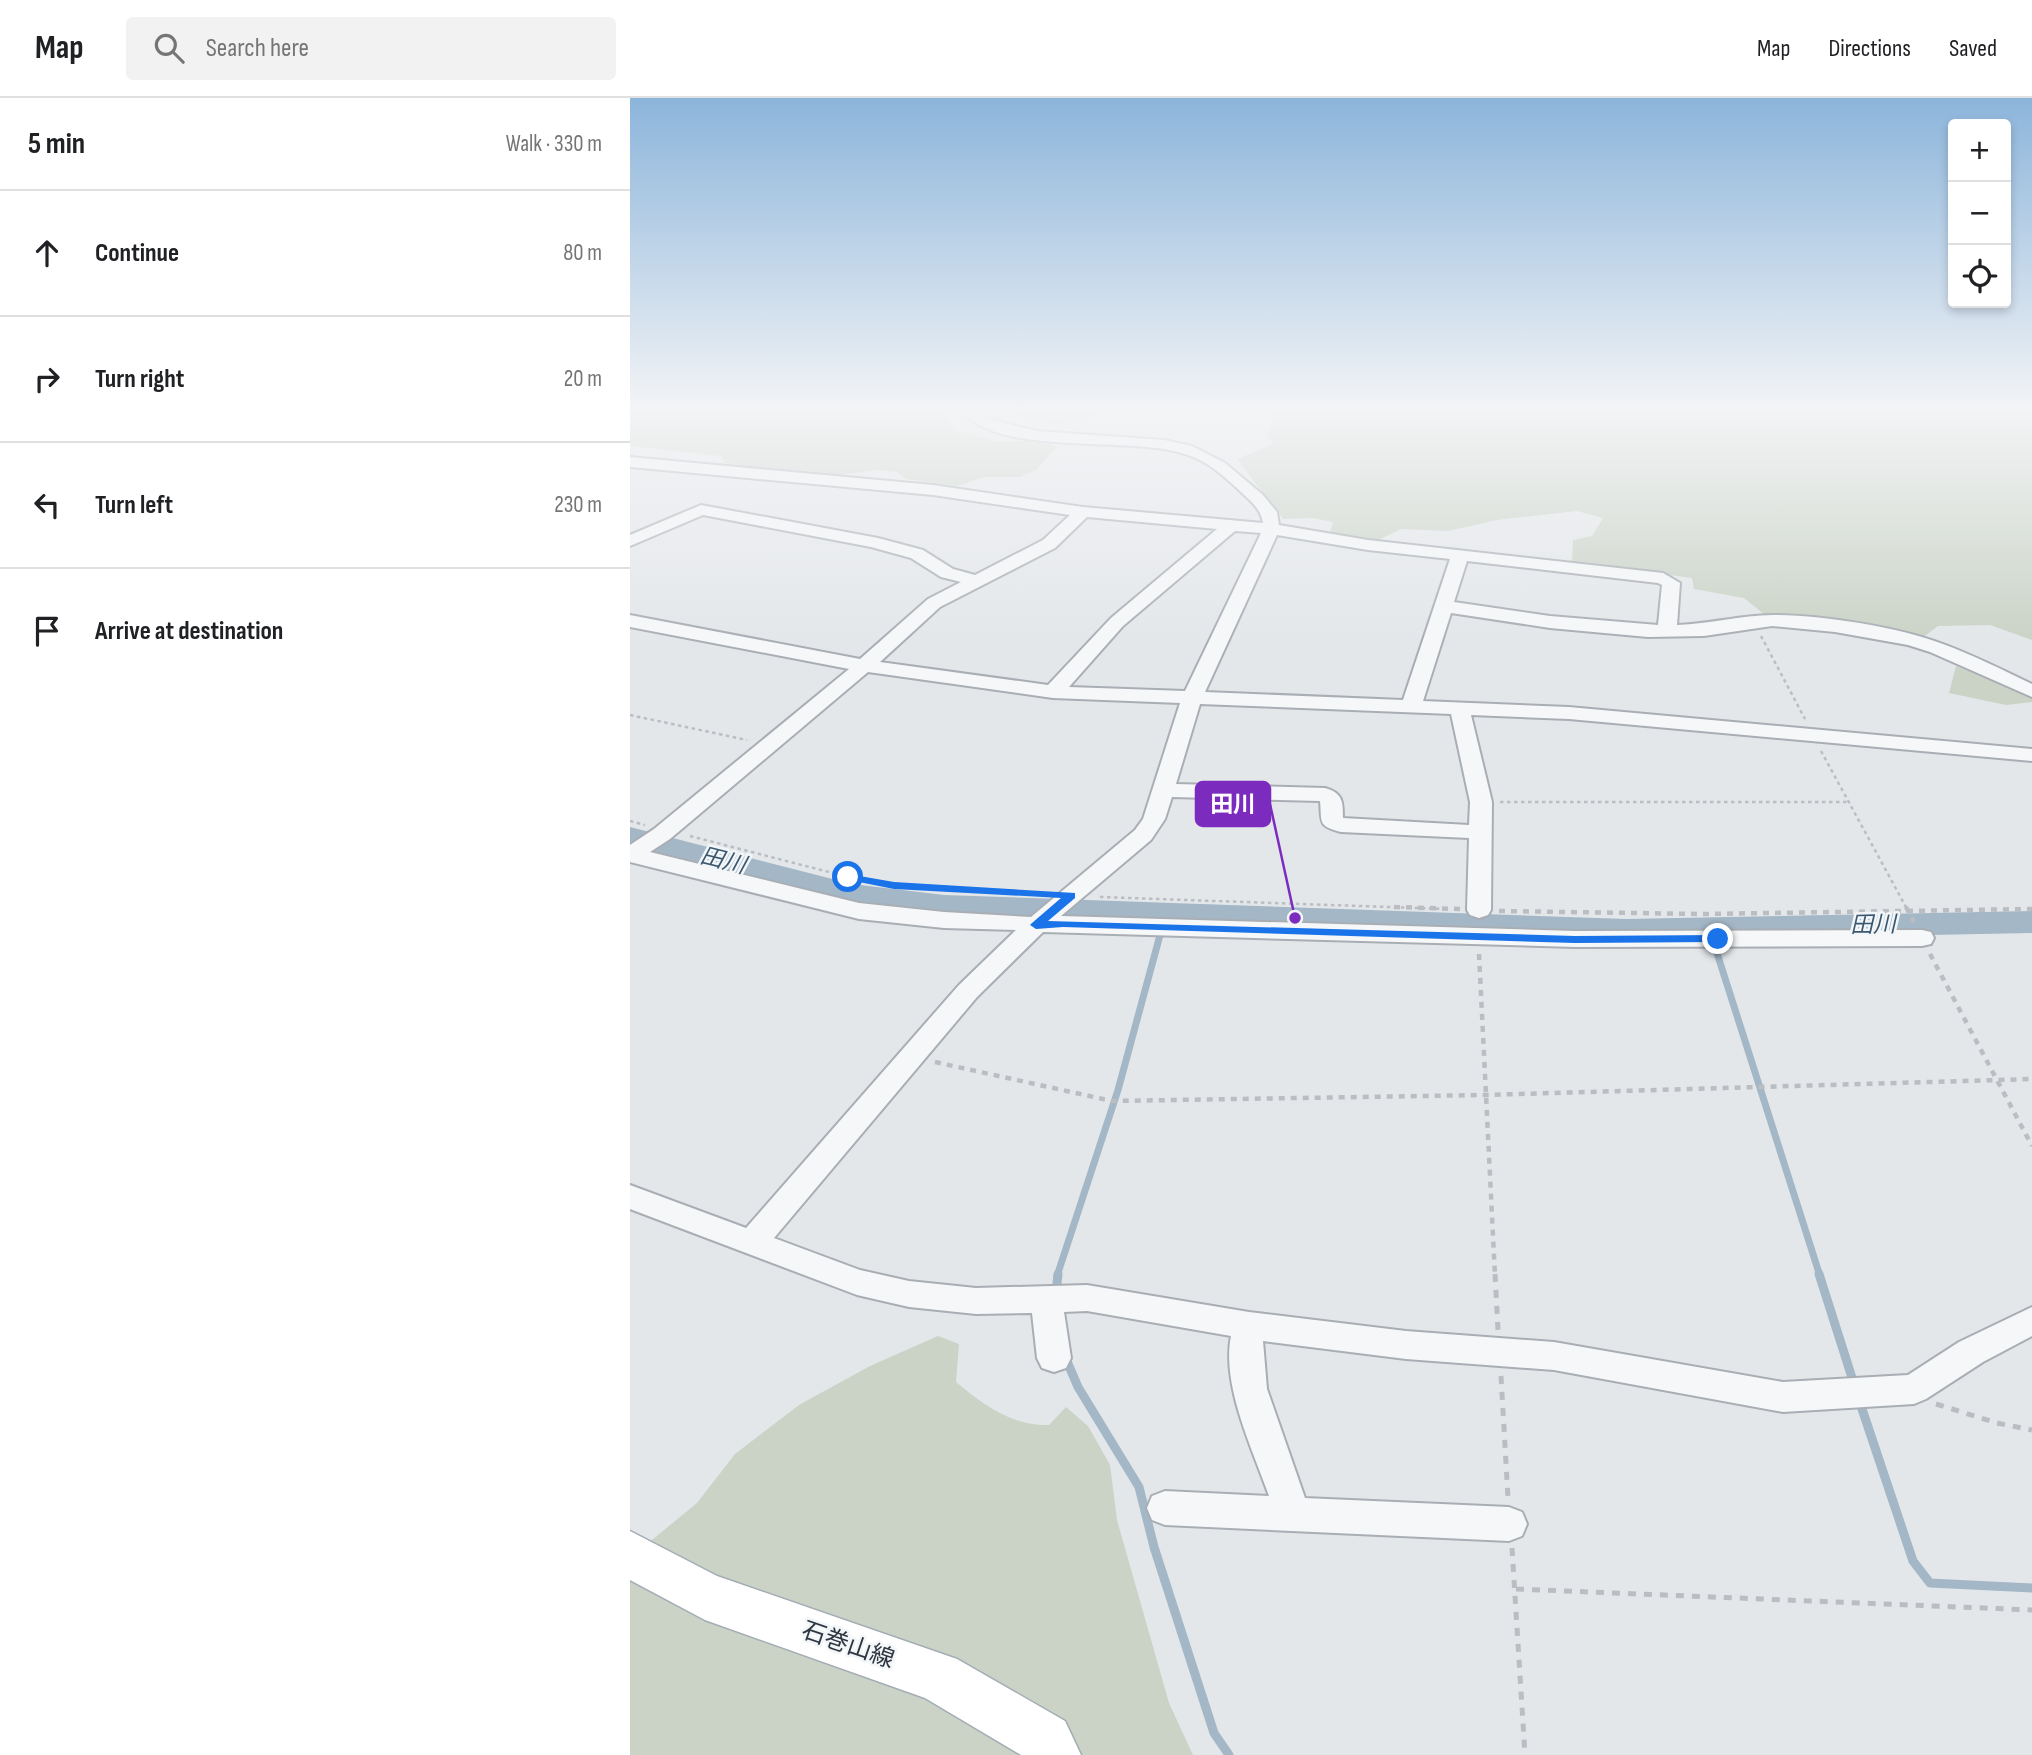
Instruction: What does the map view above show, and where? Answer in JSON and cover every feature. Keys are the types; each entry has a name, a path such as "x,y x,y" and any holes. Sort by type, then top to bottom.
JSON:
{"main road":[{"name":"石巻山線","path":"630,1554 705,1596 939,1677 1046,1741 1055,1755"}],"street":[{"path":"915,488 1083,512 1271,529 1368,545 1663,578 1671,583 1667,631"},
{"path":"752,1242 968,991 1040,922 1143,835 1154,819 1192,698 1271,529 1270,512 1247,488"},
{"path":"630,541 701,510 872,542 916,554 947,573 976,581"},
{"path":"632,854 664,832 769,745 934,603 1049,544 1083,512"},
{"path":"1053,692 1117,622 1230,527"},
{"path":"1411,706 1460,556"},
{"path":"1443,606 1550,622 1667,631 1704,630 1753,622 1800,621 1912,640 1982,666 2032,691"},
{"path":"630,621 864,666 1053,692 1569,713 2032,755"},
{"path":"1460,707 1481,802 1479,910"},
{"path":"1164,790 1325,795 1332,799 1332,822 1341,825 1479,832"},
{"path":"632,854 859,911 906,918 1575,939 1922,937"},
{"path":"630,1197 857,1282 909,1294 976,1301 1087,1298 1249,1326 1406,1345 1532,1353 1783,1397 1914,1389 1971,1352 2032,1320"},
{"path":"1049,1297 1048,1317 1054,1358"},
{"path":"1249,1326 1244,1338 1249,1387 1288,1500 1290,1514"},
{"path":"1165,1508 1509,1524"}],"path":[{"path":"1753,622 1909,912"},
{"path":"630,715 769,745"},
{"path":"1481,802 1848,802"},
{"path":"630,821 664,832 894,886 1069,898 1703,914 2032,909"},
{"path":"1922,937 2032,1146"},
{"path":"912,1056 1112,1101 1484,1095 2032,1079"},
{"path":"1914,1389 1939,1405 1997,1423 2032,1430"},
{"path":"1516,1589 2032,1610"}],"shaded area":[{"path":"1259,488 2032,488 2032,640 1990,625 1938,626 1922,638 1770,619 1744,598 1694,589 1692,578 1572,562 1573,540 1592,536 1603,518 1577,511 1497,520 1448,531 1401,529 1376,541 1330,533 1333,522 1313,518 1283,519"},
{"path":"1956,666 2010,687 2032,682 2032,702 2006,705 1949,693"},
{"path":"938,1336 959,1344 956,1382 999,1413 1022,1422 1049,1425 1066,1407 1088,1426 1110,1465 1117,1520 1169,1703 1193,1755 630,1755 630,1558 697,1503 735,1454 799,1405 870,1366"}],"waterway":[{"name":"田川","path":"630,837 852,894 944,906 1626,930 2032,922"},
{"path":"1057,1276 1118,1090 1166,913"},
{"path":"1709,928 1820,1276"},
{"path":"1056,1293 1058,1274"},
{"path":"1819,1274 1854,1384"},
{"path":"1066,1359 1078,1387 1139,1487 1154,1547 1214,1733 1229,1755"},
{"path":"1859,1400 1913,1561 1930,1583 2032,1588"}],"place":[{"name":"田川","path":"1295,918"}],"route":[{"path":"848,877 894,886 1072,895 1036,925 1575,939 1718,939"}]}
